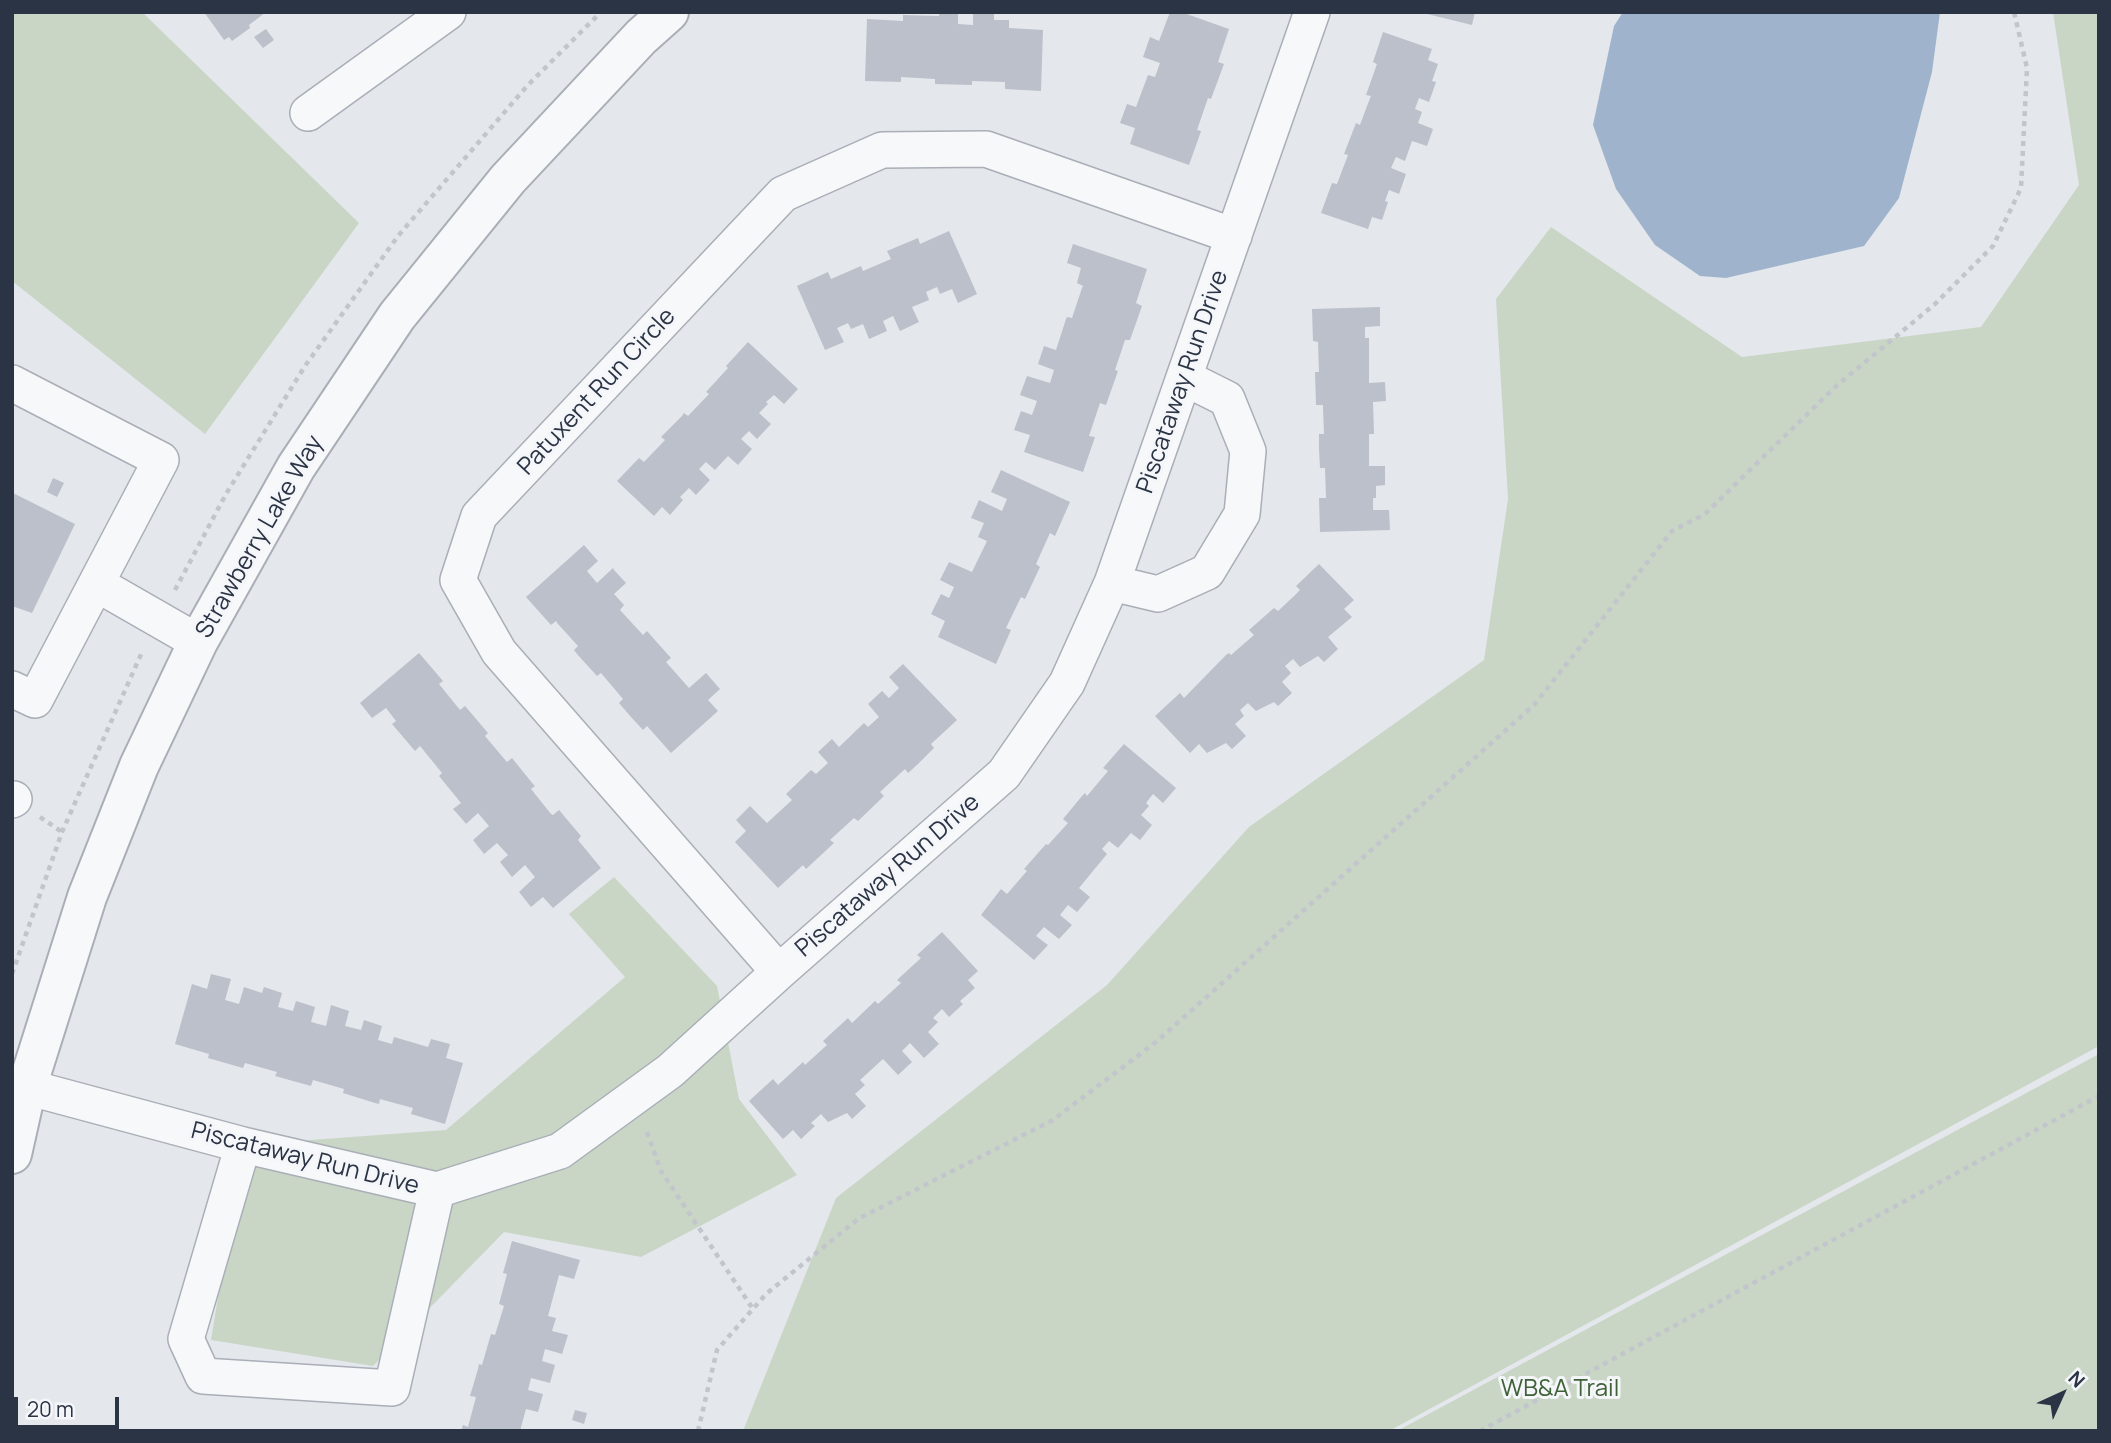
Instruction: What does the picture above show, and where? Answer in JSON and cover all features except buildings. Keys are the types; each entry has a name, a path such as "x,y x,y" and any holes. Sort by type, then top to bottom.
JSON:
{"street":[{"path":"308,113 448,12"},
{"name":"Strawberry Lake Way","path":"12,1154 20,1085 87,897 139,766 198,642 296,467 397,316 508,179 641,37 669,12"},
{"name":"Piscataway Run Drive","path":"20,1085 243,1145 437,1190 560,1151 670,1071 1004,775 1067,683 1112,583 1312,12"},
{"name":"Patuxent Run Circle","path":"779,972 499,652 458,580 479,516 783,194 882,150 986,149 1234,236"},
{"path":"1112,583 1158,594 1207,572 1242,514 1248,451 1227,399 1185,379"},
{"path":"12,383 161,460 35,700 12,689"},
{"path":"97,584 198,642"},
{"path":"243,1145 186,1339 203,1376 393,1388 437,1190"}],"path":[{"path":"698,1431 717,1350 766,1294 858,1219 1054,1120 1156,1042 1534,705 1672,531 1705,514 1835,387 1935,303 1993,246 2021,188 2027,68 2014,12"},
{"path":"1480,1431 2099,1096"},
{"path":"628,1101 646,1130 661,1171 752,1309"}],"green space":[{"path":"12,12 142,12 359,223 205,434 12,281"},
{"path":"2053,12 2099,12 2099,1046 1389,1431 743,1431 836,1198 1107,985 1249,827 1484,660 1508,499 1496,299 1551,227 1742,357 1981,327 2079,185"},
{"path":"614,877 717,986 739,1099 797,1175 641,1257 504,1232 373,1366 211,1340 243,1145 446,1130 625,977 569,914"},
{"name":"WB&A Trail","path":"2099,1054 2099,1431 1397,1431"}],"water":[{"path":"1623,12 1940,12 1932,72 1899,198 1864,246 1726,278 1700,276 1655,245 1616,189 1593,125 1614,26"}]}
